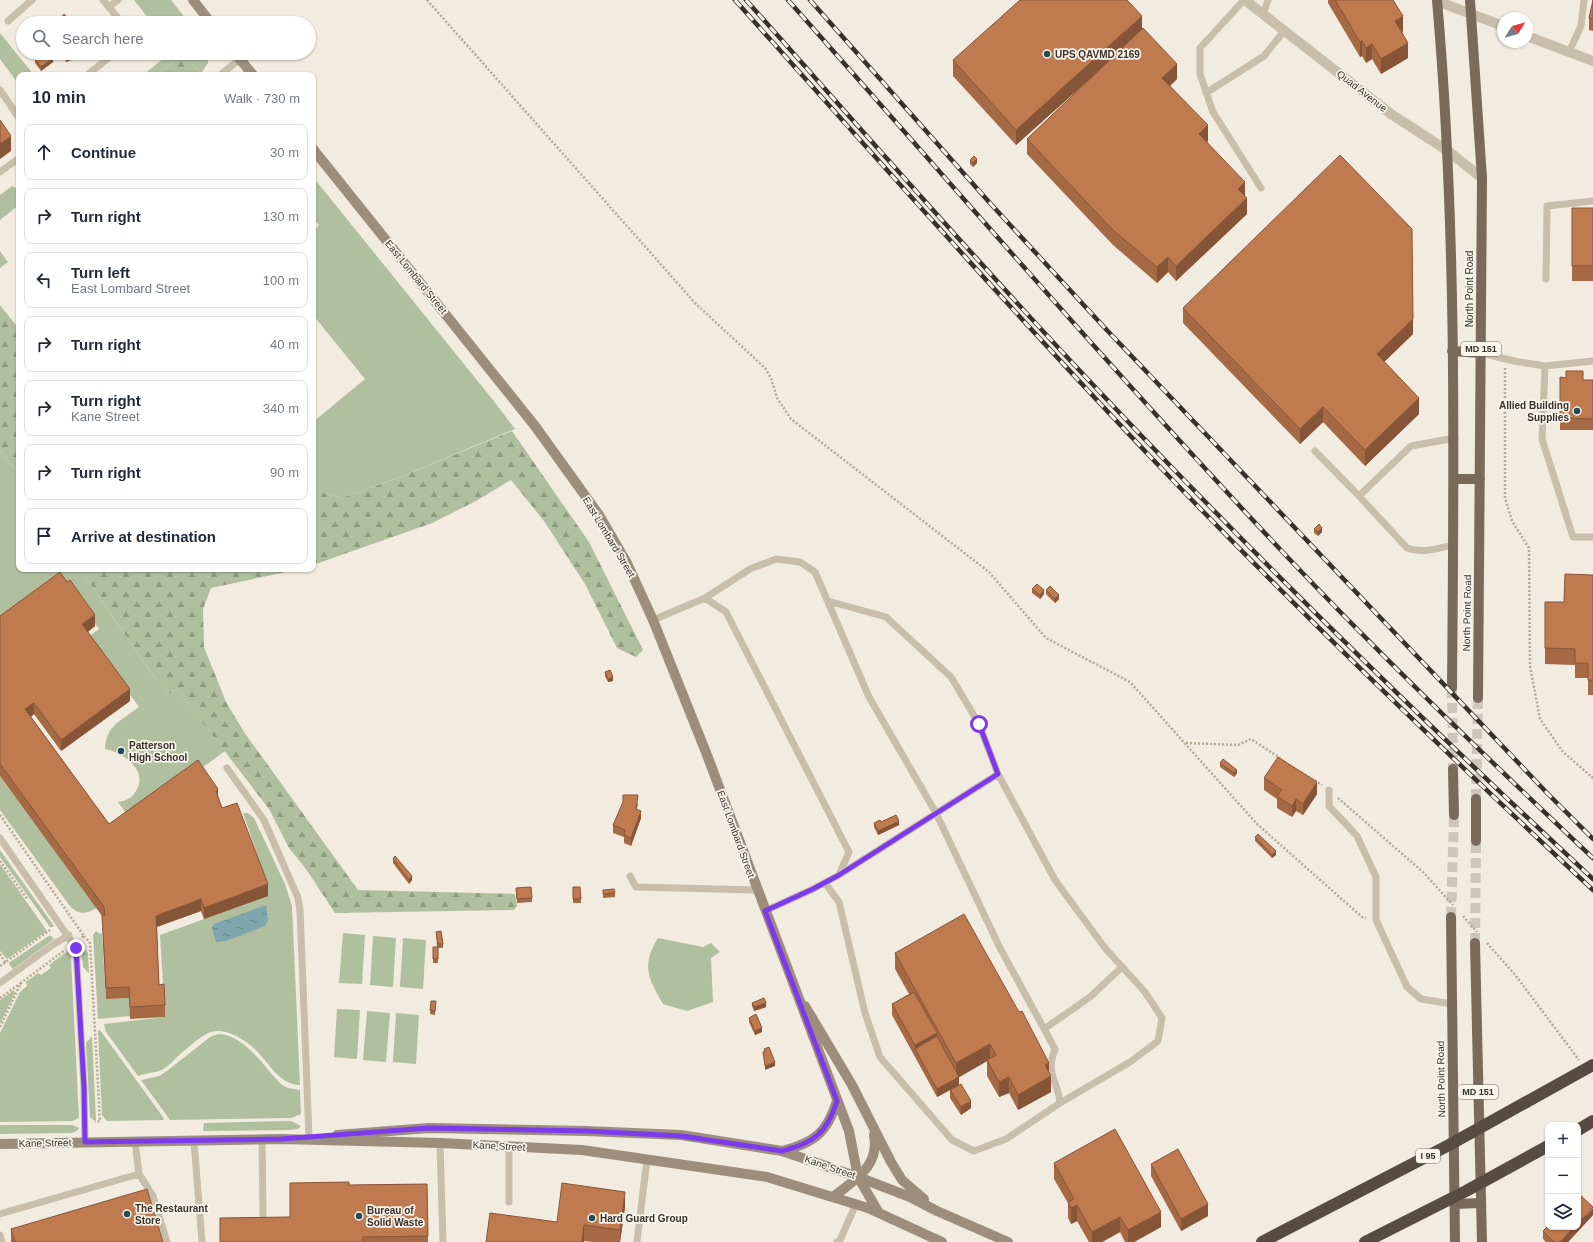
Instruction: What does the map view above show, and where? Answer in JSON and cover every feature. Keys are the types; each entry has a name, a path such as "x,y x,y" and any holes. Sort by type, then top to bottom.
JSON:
{"highway":[{"name":"I 95","path":"1262,1242 1449,1145 1593,1065"},
{"path":"1581,1128 1593,1121"},
{"path":"1365,1242 1466,1191 1545,1148"}],"main road":[{"path":"193,0 206,16"},
{"name":"North Point Road","path":"1470,0 1482,178 1478,698"},
{"name":"North Point Road","path":"1437,1 1448,151 1455,438 1452,688"},
{"path":"241,60 251,72"},
{"name":"East Lombard Street","path":"316,153 535,426 599,515 627,563 653,620 707,755 849,1131 858,1177 879,1213"},
{"path":"1452,351 1481,353"},
{"path":"1454,479 1480,479"},
{"path":"1453,769 1454,815"},
{"path":"1476,799 1476,841"},
{"name":"North Point Road","path":"1455,912 1452,1004 1455,1242"},
{"name":"MD 151","path":"1478,939 1482,1242"},
{"name":"East Lombard Street","path":"794,988 833,1050 852,1084 869,1120"},
{"path":"782,1151 808,1143 822,1132 831,1121 837,1101"},
{"path":"832,1197 858,1177 871,1163 875,1152 874,1136 869,1120"},
{"path":"869,1120 902,1180 937,1211"},
{"name":"Kane Street","path":"281,1139 429,1128 586,1131 681,1136 782,1151 858,1177 910,1197 937,1211 1008,1242"},
{"name":"Kane Street","path":"0,1144 281,1139 440,1143 582,1150 767,1178 856,1204 942,1242"},
{"path":"1455,1204 1481,1203"}],"street":[{"name":"Quad Avenue","path":"1244,0 1391,114 1448,151 1482,178"},
{"path":"1437,1 1497,24"},
{"path":"1533,38 1593,61"}],"lane":[{"path":"8,21 32,0"},
{"path":"103,0 116,16"},
{"path":"109,7 118,0"},
{"path":"1244,0 1200,48 1200,74 1213,112 1261,188"},
{"path":"1263,15 1268,0"},
{"path":"1569,52 1581,26 1584,0"},
{"path":"1206,92 1264,56 1284,31"},
{"path":"91,72 106,60"},
{"path":"223,72 234,60"},
{"path":"0,90 16,114"},
{"path":"0,172 16,160"},
{"path":"1546,278 1547,206 1593,201"},
{"path":"1481,353 1545,366 1593,361"},
{"path":"1545,366 1542,439 1573,537 1593,537"},
{"path":"1359,496 1411,446 1455,438"},
{"path":"1315,451 1407,548 1427,551 1454,545"},
{"path":"653,620 705,598 750,569 776,559 800,562 815,572 869,697 936,813 1000,948 1055,1049 1050,1062 1051,1073 1060,1103"},
{"path":"705,598 726,612 849,852 839,875"},
{"path":"825,883 839,902 865,1013 880,1058 952,1140 974,1151 1006,1139 1060,1103 1130,1062 1158,1041 1162,1018 1145,992 1105,948 1055,880 998,774 979,724 951,677 886,617 828,601"},
{"path":"227,768 262,815 291,878 298,898 300,910 309,1137"},
{"path":"765,911 813,889 839,875 998,774"},
{"path":"1330,790 1329,806 1357,836 1376,877 1376,920 1407,987 1421,999 1452,1004"},
{"path":"0,838 69,935 76,948 84,1087 85,1142"},
{"path":"630,876 636,887 757,890"},
{"path":"0,983 69,935"},
{"path":"1044,1029 1090,997 1122,967"},
{"path":"262,1139 263,1215"},
{"path":"194,1141 202,1242"},
{"path":"136,1142 139,1174 153,1196 166,1242"},
{"path":"440,1143 443,1242"},
{"path":"509,1147 509,1202"},
{"path":"637,1242 647,1159"},
{"path":"0,1214 139,1174"},
{"path":"837,1242 840,1240 856,1204"},
{"path":"0,1235 2,1242"}],"path":[{"path":"427,0 695,303 765,368 771,378 777,398 791,419 989,572 1046,638 1130,682 1257,824 1362,917 1376,920"},
{"path":"1505,359 1505,498 1512,521 1529,548 1530,666 1540,719 1563,752 1593,778"},
{"path":"1185,743 1238,745 1251,739 1284,760"},
{"path":"1297,769 1330,790 1424,873 1478,939"},
{"path":"0,815 90,943 100,1121 90,1122"},
{"path":"0,861 32,905"},
{"path":"0,966 51,931 46,924"},
{"path":"80,939 84,936"},
{"path":"1486,942 1516,976 1580,1061"},
{"path":"0,998 65,950"},
{"path":"0,954 9,966"},
{"path":"0,1028 21,983"}],"green space":[{"path":"134,0 171,0 184,16 147,16"},
{"path":"0,33 16,53 16,60 22,60 32,72 16,72 16,81 0,59"},
{"path":"161,60 176,60 161,72 147,72"},
{"path":"176,60 189,60 200,72 161,72"},
{"path":"189,60 208,60 208,63 202,72"},
{"path":"316,181 515,429 398,478 341,498 316,490 316,420 365,379 316,319 316,229 319,225 316,222"},
{"path":"12,186 16,187 16,207 0,220 0,195"},
{"path":"0,251 8,262 0,268"},
{"path":"0,305 16,325 16,470 0,451"},
{"path":"512,431 589,542 643,650 636,657 617,648 585,584 544,521 511,480 476,501 432,523 316,564 316,490 341,498 398,478"},
{"path":"0,451 16,470 16,572 82,572 150,671 169,694 177,689 225,751 131,820 118,802 127,800 134,794 138,786 138,771 127,759 113,751 105,749 108,734 116,724 139,707 88,637 99,629 62,579 0,622"},
{"path":"82,572 286,572 211,588 203,609 204,647 226,702 244,732 358,890 515,894 517,906 514,910 335,913 306,869 289,848 269,809 177,689 169,694 150,671"},
{"path":"0,776 97,908 84,913 73,909 67,902 0,810"},
{"path":"243,813 248,813 254,818 285,884 292,906 300,1085 284,1080 272,1069 255,1049 237,1036 218,1031 202,1036 162,1070 138,1076 106,1032 104,1024 165,1017 160,935 204,919 259,872 263,871"},
{"path":"0,850 54,926 53,927 50,927 0,857"},
{"path":"0,864 47,931 7,959 0,951"},
{"path":"96,931 100,934 102,933 106,999 129,998 130,1016 98,1019 93,935"},
{"path":"343,933 365,935 362,984 339,983"},
{"path":"50,935 54,939 13,969 9,964 10,962"},
{"path":"373,936 396,938 393,987 370,985"},
{"path":"403,938 426,940 423,989 400,987"},
{"path":"658,938 703,947 711,943 720,952 711,958 713,1002 687,1011 663,1004 648,972 650,956"},
{"path":"81,944 88,953 89,973 83,967"},
{"path":"68,951 71,958 79,1118 72,1121 0,1122 0,1033 20,992 27,986 26,982 38,973 41,975 51,968 49,965"},
{"path":"14,990 15,993 0,1024 0,1000"},
{"path":"337,1009 360,1010 357,1059 334,1057"},
{"path":"367,1011 390,1013 386,1062 363,1060"},
{"path":"396,1013 419,1015 416,1064 393,1062"},
{"path":"100,1030 164,1120 107,1121 102,1115 98,1031"},
{"path":"218,1034 228,1036 246,1046 282,1085 288,1088 300,1090 301,1114 291,1118 170,1120 141,1080 159,1076 210,1037"},
{"path":"92,1036 95,1121 90,1117 86,1043"},
{"path":"291,1121 301,1126 298,1129 289,1130 203,1131 204,1123"},
{"path":"0,1125 72,1125 79,1128 77,1131 72,1133 0,1134"}],"water":[{"path":"266,905 268,920 265,926 226,941 216,942 212,928 214,924"}],"building":[{"name":"UPS QAVMD 2169","path":"1020,0 1127,0 1142,16 1016,130 953,60"},
{"path":"1335,0 1393,0 1403,16 1395,21 1408,43 1381,59 1372,44 1366,48 1362,41 1360,42"},
{"path":"1593,0 1593,19 1589,18"},
{"path":"1143,28 1177,64 1162,78 1208,125 1199,134 1245,182 1238,189 1247,198 1176,266 1168,257 1157,267 1113,230 1027,139"},
{"path":"36,60 50,60 41,67"},
{"path":"0,120 11,136 0,144"},
{"path":"1340,155 1412,229 1413,319 1377,354 1419,398 1365,450 1323,407 1300,429 1183,308"},
{"path":"974,156 977,159 973,163 970,160"},
{"path":"1572,208 1593,208 1593,266 1572,266"},
{"name":"Allied Building Supplies","path":"1566,371 1583,371 1583,380 1593,380 1593,419 1560,418 1560,377 1566,378"},
{"path":"1319,524 1322,528 1318,532 1314,529"},
{"path":"60,572 67,582 70,580 95,615 82,624 130,689 61,740 34,703 25,709 109,824 198,760 218,789 216,791 222,808 237,803 268,884 204,908 201,899 156,916 159,985 164,984 165,1005 130,1007 129,987 106,988 102,915 105,915 104,907 0,764 0,616"},
{"path":"1565,574 1593,575 1593,680 1588,680 1588,663 1575,663 1575,649 1545,648 1545,602 1564,602"},
{"path":"1037,584 1044,590 1040,595 1032,589"},
{"path":"1050,586 1059,595 1055,599 1046,590"},
{"path":"610,670 613,677 608,679 605,672"},
{"path":"1278,757 1317,782 1303,804 1296,799 1292,806 1277,796 1282,790 1264,778"},
{"path":"1223,759 1237,770 1234,773 1220,763"},
{"path":"623,795 638,795 636,809 641,811 631,838 624,835 625,830 613,825 623,802"},
{"path":"896,815 899,821 878,831 874,823 880,820 881,822"},
{"path":"1258,834 1276,851 1272,855 1255,837"},
{"path":"395,856 412,876 409,880 393,859"},
{"path":"531,887 532,898 517,899 516,888"},
{"path":"573,887 580,887 581,899 573,899"},
{"path":"614,889 615,893 603,894 603,890"},
{"path":"964,914 1019,1012 1022,1011 1049,1063 1045,1065 1051,1076 1018,1095 1009,1077 999,1082 987,1060 996,1055 990,1044 956,1063 895,953"},
{"path":"441,931 443,944 438,944 436,932"},
{"path":"433,947 438,947 438,959 433,959"},
{"path":"914,992 937,1033 915,1045 892,1004"},
{"path":"764,998 766,1003 754,1007 752,1003"},
{"path":"431,1001 436,1001 435,1011 430,1010"},
{"path":"756,1014 762,1028 755,1031 749,1018"},
{"path":"937,1036 959,1077 937,1089 915,1049"},
{"path":"769,1047 775,1062 765,1066 763,1052 765,1051 764,1049"},
{"path":"961,1084 971,1101 961,1107 950,1090"},
{"path":"1115,1129 1161,1212 1128,1230 1120,1217 1092,1232 1077,1205 1071,1208 1068,1202 1074,1199 1054,1163"},
{"path":"1178,1149 1208,1204 1181,1219 1151,1164"},
{"path":"349,1182 349,1185 427,1184 428,1236 363,1237 363,1242 220,1242 220,1218 290,1217 290,1183"},
{"path":"562,1183 625,1192 620,1230 584,1225 582,1242 486,1242 490,1213 557,1222"},
{"name":"The Restaurant Store","path":"147,1189 163,1242 15,1242 11,1229"},
{"path":"1581,1196 1593,1207 1581,1220"},
{"path":"1545,1229 1571,1230 1560,1242 1554,1242 1543,1231"}],"tunnel":[{"path":"1452,688 1453,769"},
{"path":"1476,799 1478,698"},
{"path":"1451,917 1454,815"},
{"path":"1475,943 1476,841"}],"railway":[{"path":"735,0 1000,295 1214,523 1374,682 1593,890"},
{"path":"746,0 1025,312 1130,424 1259,557 1391,687 1593,879"},
{"path":"788,0 1102,355 1229,495 1294,564 1441,713 1593,858"},
{"path":"810,0 989,202 1103,326 1548,794 1593,839"}],"place":[{"name":"UPS QAVMD 2169","path":"1047,54"},
{"name":"Allied Building Supplies","path":"1577,411"},
{"name":"Patterson High School","path":"121,751"},
{"name":"The Restaurant Store","path":"127,1214"},
{"name":"Bureau of Solid Waste","path":"359,1216"},
{"name":"Hard Guard Group","path":"592,1218"}],"route":[{"path":"76,948 84,1087 85,1142 281,1139 429,1128 586,1131 681,1136 782,1151 808,1143 822,1132 831,1121 837,1101 765,911 813,889 839,875 998,774 979,724"}]}
